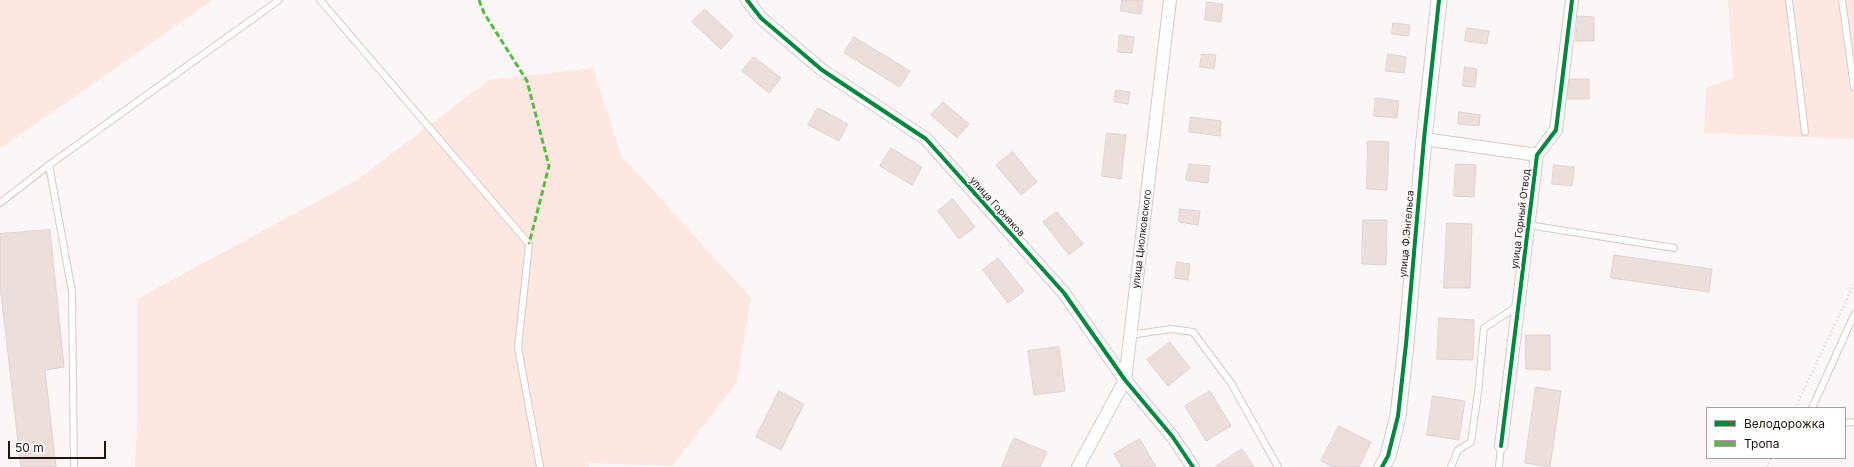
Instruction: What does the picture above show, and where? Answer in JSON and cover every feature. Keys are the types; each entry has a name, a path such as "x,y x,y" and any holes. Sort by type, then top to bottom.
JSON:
{"street":[{"name":"улица Горняков","path":"747,0 761,18 822,70 926,139 1064,293 1125,380 1172,436 1193,467"},
{"name":"улица Циолковского","path":"1078,467 1125,380 1170,0"},
{"name":"улица Ф.Энгельса","path":"1382,467 1388,456 1398,416 1406,344 1424,139 1439,0"},
{"name":"улица Горный Отвод","path":"1501,446 1538,155 1556,130 1572,0"},
{"path":"1424,139 1538,155"}],"lane":[{"path":"0,203 49,165 279,0"},
{"path":"320,0 529,244 518,348 540,467"},
{"path":"1790,0 1805,132"},
{"path":"1842,0 1854,87"},
{"path":"49,165 72,292 74,465"},
{"path":"1528,225 1674,248"},
{"path":"1451,467 1458,450 1471,442 1480,380 1484,328 1518,305"},
{"path":"1812,407 1854,315"},
{"path":"1130,335 1171,329 1193,332 1231,383 1278,467"},
{"path":"1499,467 1501,446"}],"path":[{"path":"1795,407 1854,284"}],"shaded area":[{"path":"0,0 213,0 0,149"},
{"path":"1728,0 1854,0 1854,139 1704,133 1706,88 1733,78"},
{"path":"593,68 621,155 751,298 737,383 672,466 589,463 589,467 135,467 137,426 137,299 357,180 489,80"}],"building":[{"path":"1122,0 1143,0 1141,14 1121,11"},
{"path":"1207,2 1223,4 1221,22 1205,20"},
{"path":"705,9 733,36 721,49 692,22"},
{"path":"1578,16 1594,17 1594,41 1576,41"},
{"path":"1393,23 1410,25 1408,36 1392,34"},
{"path":"1467,28 1489,31 1487,44 1465,41"},
{"path":"1120,35 1134,37 1132,53 1118,52"},
{"path":"854,37 910,71 900,87 844,53"},
{"path":"1202,54 1216,55 1214,69 1200,67"},
{"path":"1388,54 1406,57 1404,73 1386,71"},
{"path":"754,57 781,78 769,93 742,71"},
{"path":"1465,67 1477,69 1475,87 1463,86"},
{"path":"1570,79 1589,79 1589,99 1567,99"},
{"path":"1116,90 1130,92 1128,104 1114,102"},
{"path":"1376,98 1399,101 1397,118 1374,116"},
{"path":"943,102 969,124 957,138 931,115"},
{"path":"818,108 848,124 839,141 808,125"},
{"path":"1459,112 1480,115 1479,126 1458,124"},
{"path":"1191,117 1221,121 1220,136 1189,132"},
{"path":"1107,133 1126,135 1121,179 1102,176"},
{"path":"1368,141 1389,142 1387,190 1367,189"},
{"path":"891,148 922,167 912,185 880,166"},
{"path":"1013,152 1037,182 1021,195 996,165"},
{"path":"1189,164 1210,166 1208,183 1186,180"},
{"path":"1456,164 1476,165 1474,197 1454,196"},
{"path":"1554,165 1574,167 1572,186 1552,184"},
{"path":"953,199 975,227 959,239 938,211"},
{"path":"1180,209 1200,211 1198,225 1179,222"},
{"path":"1057,212 1083,244 1069,255 1043,222"},
{"path":"1363,220 1387,220 1386,265 1362,264"},
{"path":"1447,223 1472,224 1470,288 1444,288"},
{"path":"50,230 64,367 45,370 56,467 21,467 0,285 0,234"},
{"path":"1614,255 1712,269 1709,292 1611,278"},
{"path":"998,258 1024,291 1008,303 983,270"},
{"path":"1177,262 1190,264 1188,280 1175,278"},
{"path":"1439,318 1474,320 1473,360 1437,359"},
{"path":"1526,335 1550,335 1550,370 1526,369"},
{"path":"1170,342 1190,368 1168,386 1147,360"},
{"path":"1059,347 1065,391 1034,395 1028,351"},
{"path":"1536,387 1561,391 1550,467 1525,463"},
{"path":"779,391 804,404 781,450 756,437"},
{"path":"1210,391 1231,426 1206,441 1185,406"},
{"path":"1433,396 1465,401 1459,440 1427,435"},
{"path":"1339,426 1371,442 1359,467 1333,467 1321,461"},
{"path":"1014,438 1047,452 1040,467 1002,467"},
{"path":"1140,439 1156,467 1122,467 1114,454"},
{"path":"1242,449 1254,467 1215,467"}],"marked path":[{"path":"479,0 484,13 527,81 549,166 529,244"}],"cycle path":[{"path":"747,0 761,18 822,70 926,139 1064,293 1125,380 1172,436 1193,467"},
{"path":"1382,467 1388,456 1398,416 1406,344 1424,139 1439,0"},
{"path":"1501,446 1537,155 1556,130 1572,0"}]}
